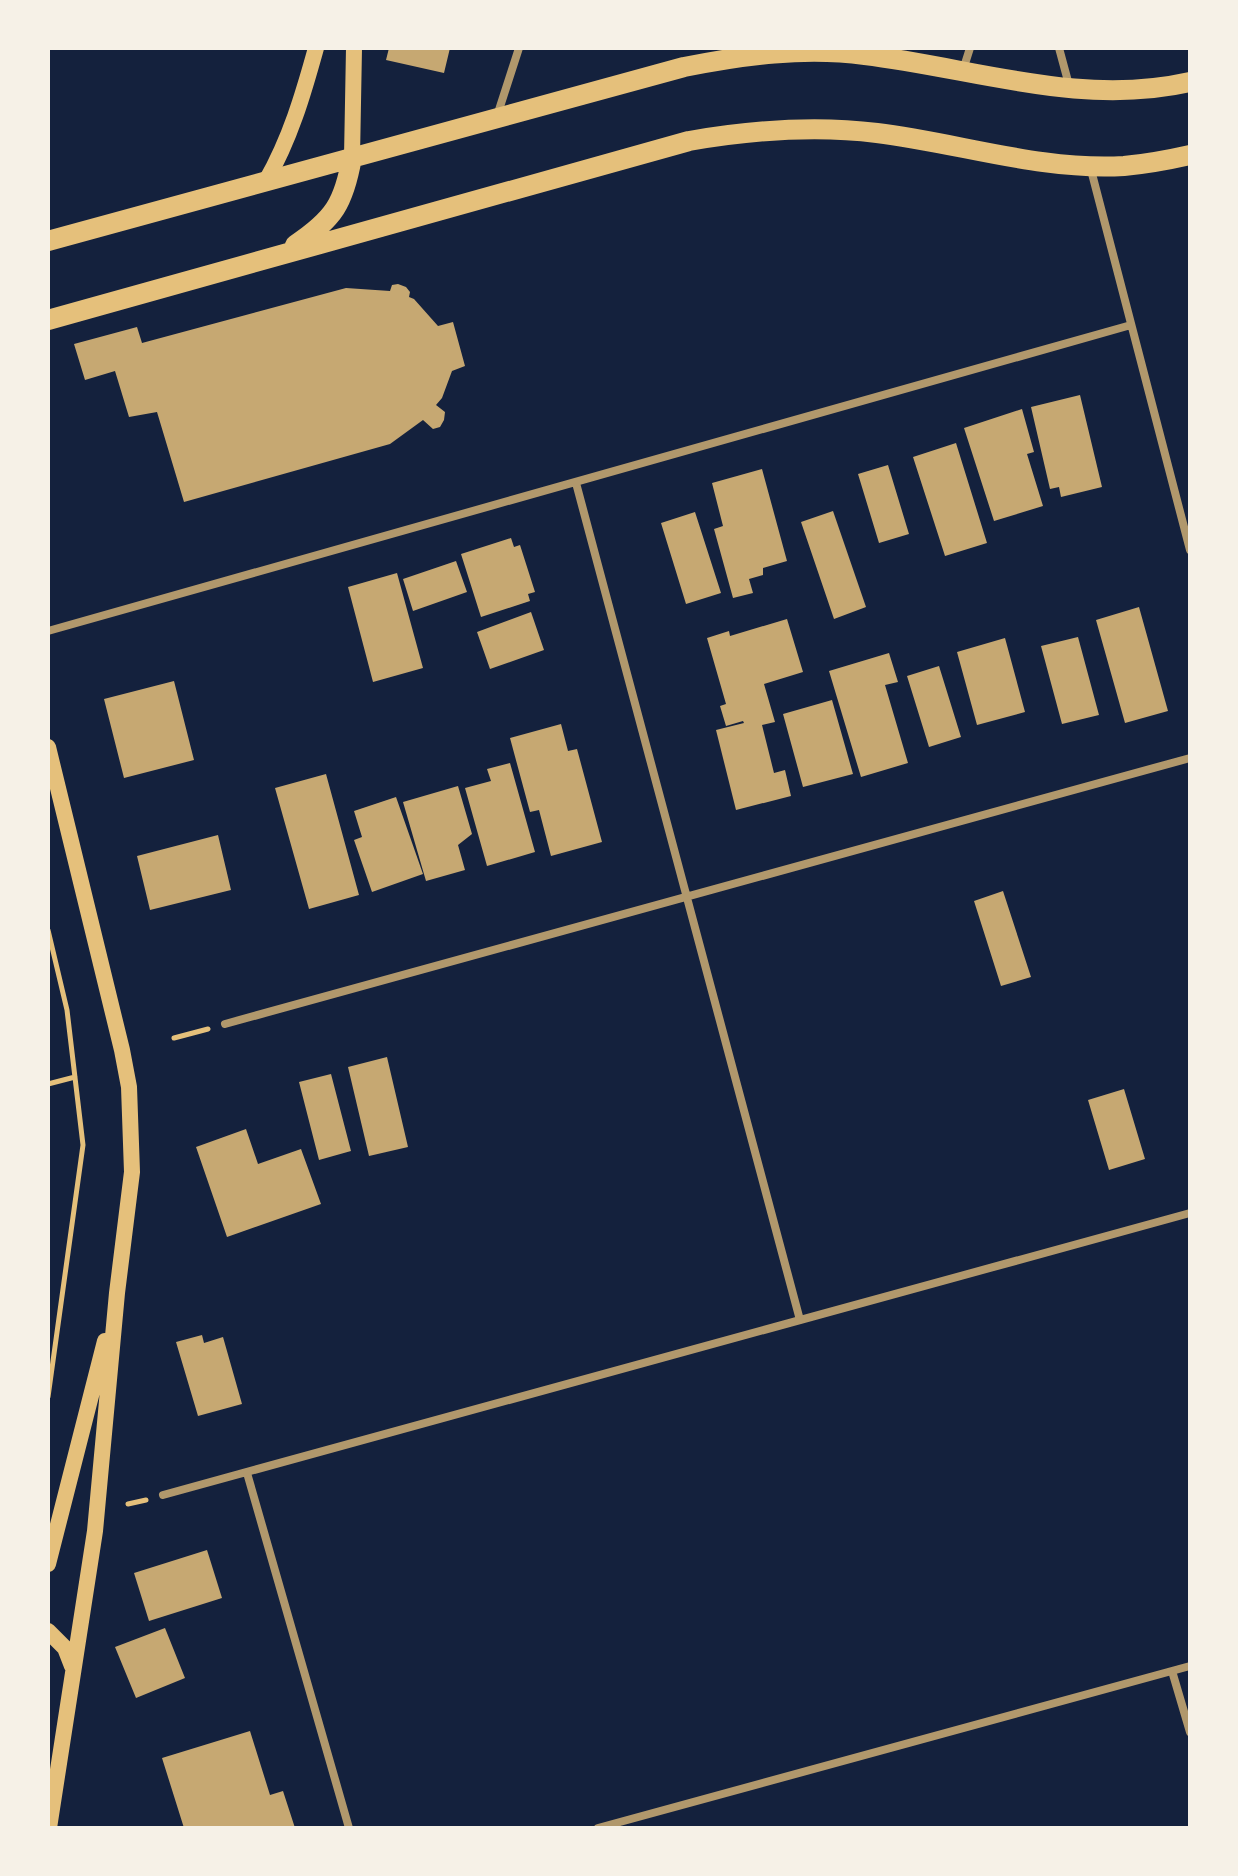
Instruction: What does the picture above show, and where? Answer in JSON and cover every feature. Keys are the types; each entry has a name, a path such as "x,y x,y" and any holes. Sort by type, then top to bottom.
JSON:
{"main road":[{"path":"266,181 293,127 316,48"},
{"path":"279,256 317,231 334,212 346,188 352,157 354,48"},
{"path":"48,241 684,67 783,52 863,54 1070,90 1138,91 1190,82"},
{"path":"52,322 689,141 735,133 782,129 875,132 1090,166 1123,166 1190,155"},
{"path":"48,747 122,1050 129,1087 132,1172 117,1293 95,1531 49,1828"},
{"path":"48,1564 117,1293"},
{"path":"48,1631 65,1648 73,1668"}],"street":[{"path":"496,118 519,48"},
{"path":"963,70 970,48"},
{"path":"1059,48 1070,90"},
{"path":"1090,166 1190,550"},
{"path":"48,631 1131,325"},
{"path":"576,483 800,1320"},
{"path":"225,1024 1190,758"},
{"path":"163,1495 1190,1213"},
{"path":"247,1473 349,1828"},
{"path":"598,1828 1190,1666"},
{"path":"1172,1671 1190,1732"}],"path":[{"path":"48,930 67,1010 83,1145 48,1397"},
{"path":"174,1038 225,1024"},
{"path":"48,1084 75,1077"}],"building":[{"path":"389,48 450,48 444,73 386,60"},
{"path":"392,285 406,287 409,297 438,326 453,322 465,366 452,371 442,398 436,405 445,412 440,427 433,429 423,420 390,444 184,502 157,412 129,417 115,371 85,380 74,344 137,327 142,343 346,288 390,291"},
{"path":"1080,395 1102,487 1061,497 1059,487 1050,489 1031,407"},
{"path":"1022,409 1034,452 1027,454 1043,506 994,521 964,428"},
{"path":"956,443 987,543 945,556 913,457"},
{"path":"888,465 909,534 879,543 858,474"},
{"path":"762,469 787,561 763,568 763,575 749,579 753,593 733,598 714,529 723,526 712,483"},
{"path":"833,511 866,607 834,619 801,522"},
{"path":"695,512 721,593 686,604 661,523"},
{"path":"511,538 514,547 520,545 535,592 528,594 530,601 481,617 461,554"},
{"path":"456,561 467,592 413,611 403,579"},
{"path":"397,573 423,668 373,682 348,587"},
{"path":"1139,607 1168,711 1125,723 1096,620"},
{"path":"531,612 544,650 490,669 477,632"},
{"path":"787,619 803,672 764,684 775,722 762,725 774,773 785,770 791,796 736,810 716,730 744,723 726,726 720,706 726,704 707,638 729,631 730,636"},
{"path":"1078,637 1099,715 1062,724 1041,646"},
{"path":"1005,638 1025,712 977,725 957,652"},
{"path":"889,653 898,682 885,685 908,763 861,777 829,671"},
{"path":"939,666 961,737 929,747 907,676"},
{"path":"174,681 194,760 124,778 104,699"},
{"path":"832,700 853,774 803,787 783,714"},
{"path":"561,724 568,751 577,749 602,842 551,856 539,810 530,812 510,738"},
{"path":"510,763 535,852 487,866 465,788 491,781 487,769"},
{"path":"326,774 359,895 309,909 275,788"},
{"path":"458,786 472,834 458,845 465,870 426,881 403,802"},
{"path":"396,797 423,874 372,892 354,840 362,837 354,811"},
{"path":"218,835 231,890 150,910 137,856"},
{"path":"1003,891 1031,977 1001,986 974,901"},
{"path":"387,1057 408,1147 369,1156 348,1067"},
{"path":"331,1074 351,1151 319,1160 299,1082"},
{"path":"1124,1089 1145,1159 1109,1170 1088,1100"},
{"path":"246,1129 258,1164 301,1149 321,1204 227,1237 196,1147"},
{"path":"202,1335 204,1343 223,1337 242,1404 198,1416 176,1342"},
{"path":"207,1550 222,1598 149,1621 134,1573"},
{"path":"165,1628 185,1678 136,1698 115,1647"},
{"path":"250,1731 270,1795 283,1791 295,1828 184,1828 162,1758"}]}
